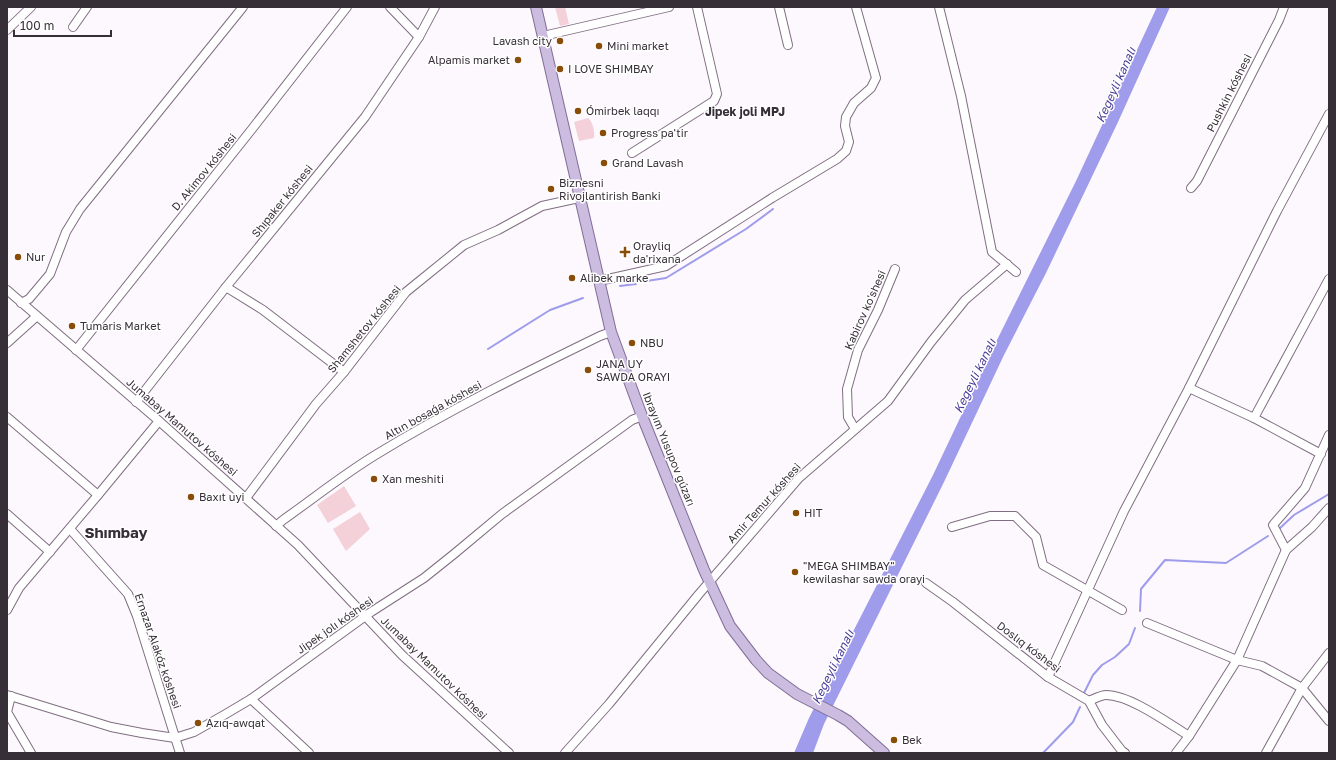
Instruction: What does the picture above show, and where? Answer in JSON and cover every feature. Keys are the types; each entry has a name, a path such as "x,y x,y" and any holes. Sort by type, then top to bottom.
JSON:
{"main road":[{"name":"Ibrayım Yusupov gúzarı","path":"536,7 611,332 642,416 709,582 730,626 756,660 773,676 809,700 838,715 854,726 884,753"}],"street":[{"path":"7,30 31,7"},
{"path":"73,27 86,7"},
{"path":"22,303 30,299 50,274 66,232 80,209 243,7"},
{"name":"D. Akimov kóshesi","path":"76,350 347,7"},
{"path":"390,7 419,37"},
{"name":"Shıpaker kóshesi","path":"136,402 226,287 365,117 419,37 435,7"},
{"path":"543,36 669,7"},
{"path":"632,153 714,100 717,94 697,7"},
{"path":"779,7 788,45"},
{"path":"599,281 666,266 772,198 837,159 846,151 849,142 845,126 846,117 854,103 871,88 876,78 856,7"},
{"path":"939,7 952,54 992,252 1016,272"},
{"name":"Pushkin kóshesi","path":"1191,188 1197,181 1279,20 1284,7"},
{"path":"1048,677 1124,511 1189,388 1277,211 1329,114"},
{"name":"Shamshetov kóshesi","path":"246,498 316,404 344,372 406,292 464,245 498,230 542,206 579,198"},
{"name":"Amir Temur kóshesi","path":"565,753 609,704 709,582 799,478 888,400 964,300 1007,264"},
{"name":"Kabirov ko'shesi","path":"855,429 848,417 847,389 858,350 878,310 895,269"},
{"path":"1254,418 1329,279"},
{"path":"226,287 264,310 344,372"},
{"name":"Jumabay Mamutov kóshesi","path":"7,290 136,402 159,420 298,545 365,617 408,660 509,753"},
{"path":"7,343 37,316"},
{"name":"Altın bosaǵa kóshesi","path":"276,526 376,455 435,419 508,381 611,332"},
{"path":"1189,388 1254,418 1321,454"},
{"name":"Jipek jolı kóshesi","path":"9,695 111,727 142,734 175,738 194,732 251,699 365,617 424,578 502,514 632,420 642,416"},
{"path":"7,417 98,495"},
{"path":"7,610 19,588 70,529 159,420"},
{"path":"1286,550 1273,526 1305,488 1329,435"},
{"path":"1176,753 1189,736 1237,660 1286,550 1312,527 1329,508"},
{"path":"7,514 50,552"},
{"path":"952,527 990,516 1015,516 1036,537 1042,565 1122,610"},
{"name":"Ernazar Alakóz kóshesi","path":"70,529 128,594 137,616 180,753"},
{"name":"Doslıq kóshesi","path":"926,583 953,602 1048,677 1089,701"},
{"path":"1147,622 1237,660 1262,666 1302,688 1329,721"},
{"path":"1266,753 1302,688 1329,653"},
{"path":"1122,752 1102,724 1089,701 1105,694 1120,697 1144,708 1189,736"},
{"path":"9,695 7,712 31,753"},
{"path":"251,699 309,753"}],"shaded area":[{"path":"555,7 565,7 569,24 560,26"},
{"path":"1157,7 1170,7 1118,122 1046,273 1004,355 944,482 824,724 813,753 794,753 809,718 933,475 998,338 1076,181"},
{"path":"588,118 593,127 594,138 579,141 574,122"},
{"path":"344,486 356,506 328,523 317,505"},
{"path":"360,512 370,529 346,551 333,529"}],"waterway":[{"path":"640,282 666,278 746,229 773,209"},
{"path":"620,286 636,284"},
{"path":"488,349 550,310 583,298"},
{"path":"1279,529 1294,515 1329,494"},
{"path":"1140,611 1141,589 1165,560 1226,563 1268,536"},
{"path":"1084,693 1093,675 1102,665 1115,657 1129,644 1135,628"},
{"path":"1043,753 1073,722 1080,707"}],"place":[{"name":"Lavash city","path":"560,41"},
{"name":"Mini market","path":"599,46"},
{"name":"Alpamis market","path":"518,60"},
{"name":"I LOVE SHIMBAY","path":"560,69"},
{"name":"Ómirbek laqqı","path":"578,111"},
{"name":"Progress pa'tir","path":"603,133"},
{"name":"Grand Lavash","path":"604,163"},
{"name":"Biznesni Rivojlantirish Banki","path":"551,189"},
{"name":"Orayliq da'rixana","path":"625,252"},
{"name":"Nur","path":"18,257"},
{"name":"Alibek marke","path":"572,278"},
{"name":"Tumaris Market","path":"72,326"},
{"name":"NBU","path":"632,343"},
{"name":"JANA UY SAWDA ORAYI","path":"588,370"},
{"name":"Xan meshiti","path":"374,479"},
{"name":"Baxıt uyi","path":"191,497"},
{"name":"HIT","path":"796,513"},
{"name":"\"MEGA SHIMBAY\" kewilashar sawda orayi","path":"795,572"},
{"name":"Azıq-awqat","path":"198,723"},
{"name":"Bek","path":"894,740"}],"district":[{"name":"Jipek joli MPJ","path":"745,112"},
{"name":"Shımbay","path":"116,533"}],"water label":[{"name":"Kegeyli kanalı","path":"1116,85"},
{"name":"Kegeyli kanalı","path":"975,376"},
{"name":"Kegeyli kanalı","path":"833,667"}]}
